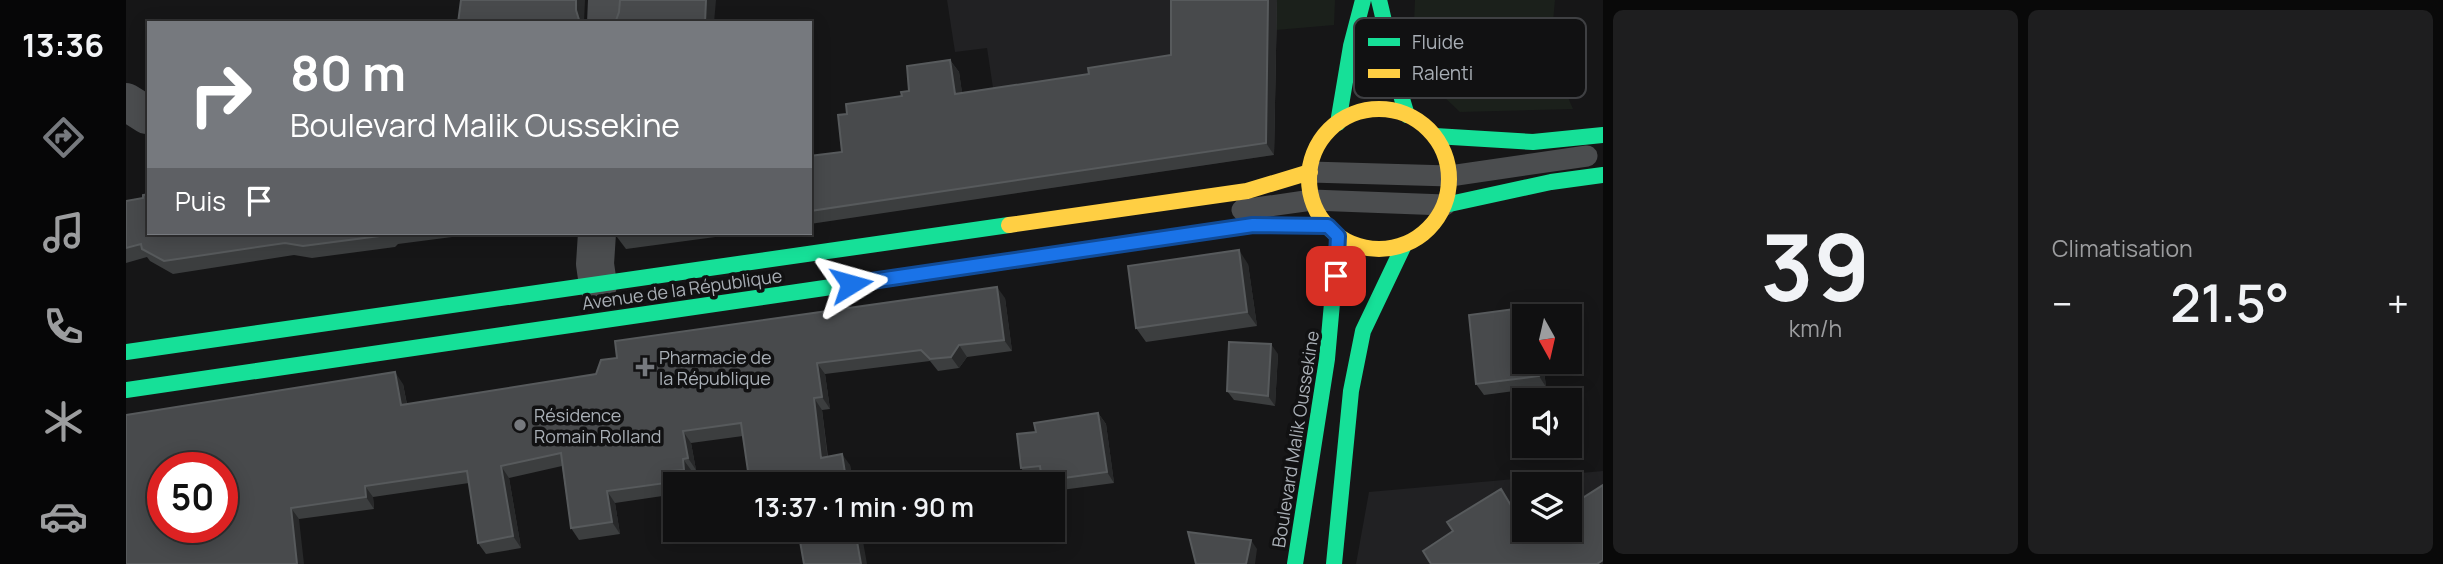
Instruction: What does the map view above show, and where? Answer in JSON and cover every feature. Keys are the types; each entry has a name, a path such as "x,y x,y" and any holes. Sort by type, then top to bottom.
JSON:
{"main road":[{"path":"1356,18 1363,0"},
{"path":"1379,0 1384,18"},
{"path":"1338,123 1354,24"},
{"path":"1402,98 1408,115"},
{"path":"1374,109 1408,115 1423,124 1435,136 1445,153 1450,176 1445,205 1421,236 1404,245 1384,249 1364,248 1333,231 1318,214 1312,200 1310,172 1319,145 1338,123 1354,114 1374,109"},
{"path":"1435,136 1533,142 1603,135"},
{"name":"Avenue de la République","path":"126,352 1247,191 1310,172"},
{"path":"1445,205 1551,182 1603,174"},
{"name":"Avenue de la République","path":"126,390 1253,225 1333,231"},
{"name":"Boulevard Malik Oussekine","path":"1295,564 1322,406 1335,297 1333,231"},
{"path":"1334,564 1352,391 1363,331 1404,245"}],"street":[{"path":"606,21 607,0"},
{"path":"597,235 595,264 598,285"}],"lane":[{"path":"1310,172 1450,176 1603,154"},
{"path":"557,327 590,304 1312,200 1445,205"},
{"path":"126,370 428,327 452,306"}],"shaded area":[{"path":"947,0 1277,0 1274,155 1009,194 987,48 955,52"},
{"path":"1277,0 1335,0 1334,25 1276,30"},
{"path":"1415,0 1555,0 1553,18 1414,18"},
{"path":"1445,98 1568,98 1573,109 1460,112"},
{"path":"1603,471 1603,564 1356,564 1369,492 1512,479 1512,542 1582,542 1582,473"}],"building":[{"path":"461,0 576,0 579,21 458,21"},
{"path":"620,0 706,0 705,21 616,21"},
{"path":"1171,0 1268,0 1266,143 812,211 812,156 842,152 838,115 847,114 846,104 902,96 901,92 909,91 907,66 950,60 955,94 1089,74 1088,68 1171,55"},
{"path":"147,194 147,235 387,235 303,246 285,243 164,261 142,249 141,244 126,248 126,201 143,198 143,195"},
{"path":"1239,250 1247,312 1136,328 1128,266"},
{"path":"997,287 1004,340 959,345 951,357 930,359 921,350 817,363 822,397 814,398 821,458 842,454 845,472 748,472 741,423 683,431 688,458 683,459 684,470 663,472 663,483 607,491 612,522 571,528 561,453 501,466 513,536 478,543 467,471 365,486 366,497 291,508 297,564 126,564 126,415 395,372 401,405 596,374 601,360 617,358 615,341"},
{"path":"1512,309 1512,374 1539,376 1476,384 1469,315"},
{"path":"1229,342 1271,344 1268,396 1227,391"},
{"path":"1098,413 1107,472 1065,478 1065,472 1041,472 1040,466 1021,468 1017,434 1036,432 1034,423"},
{"path":"1603,485 1603,560 1597,564 1431,564 1423,551 1453,531 1447,522 1501,489 1512,507 1512,542 1582,542 1582,498"},
{"path":"1188,532 1251,540 1246,564 1196,564"},
{"path":"800,542 857,542 861,564 804,564"}],"traffic: fast":[{"path":"1358,18 1363,0"},
{"path":"1379,0 1383,18"},
{"path":"1338,123 1354,34"},
{"path":"1401,98 1407,115"},
{"path":"1435,136 1533,142 1603,135"},
{"path":"1445,205 1551,182 1603,175"},
{"path":"126,352 1009,225"},
{"path":"1295,564 1327,359 1338,236"},
{"path":"1334,564 1351,391 1363,331 1404,245"},
{"path":"126,390 886,279"}],"traffic: slow":[{"path":"1379,109 1406,115 1428,130 1443,152 1449,179 1443,206 1428,228 1406,243 1379,249 1352,243 1330,228 1315,206 1309,179 1315,152 1330,130 1352,115 1379,109"},
{"path":"1009,225 1247,191 1310,172"},
{"path":"886,279 1253,225 1327,226"}],"place":[{"name":"Pharmacie de la République","path":"645,367"},
{"name":"Résidence Romain Rolland","path":"520,425"}],"route":[{"path":"851,284 1253,225 1328,226 1338,236 1336,276"}]}
